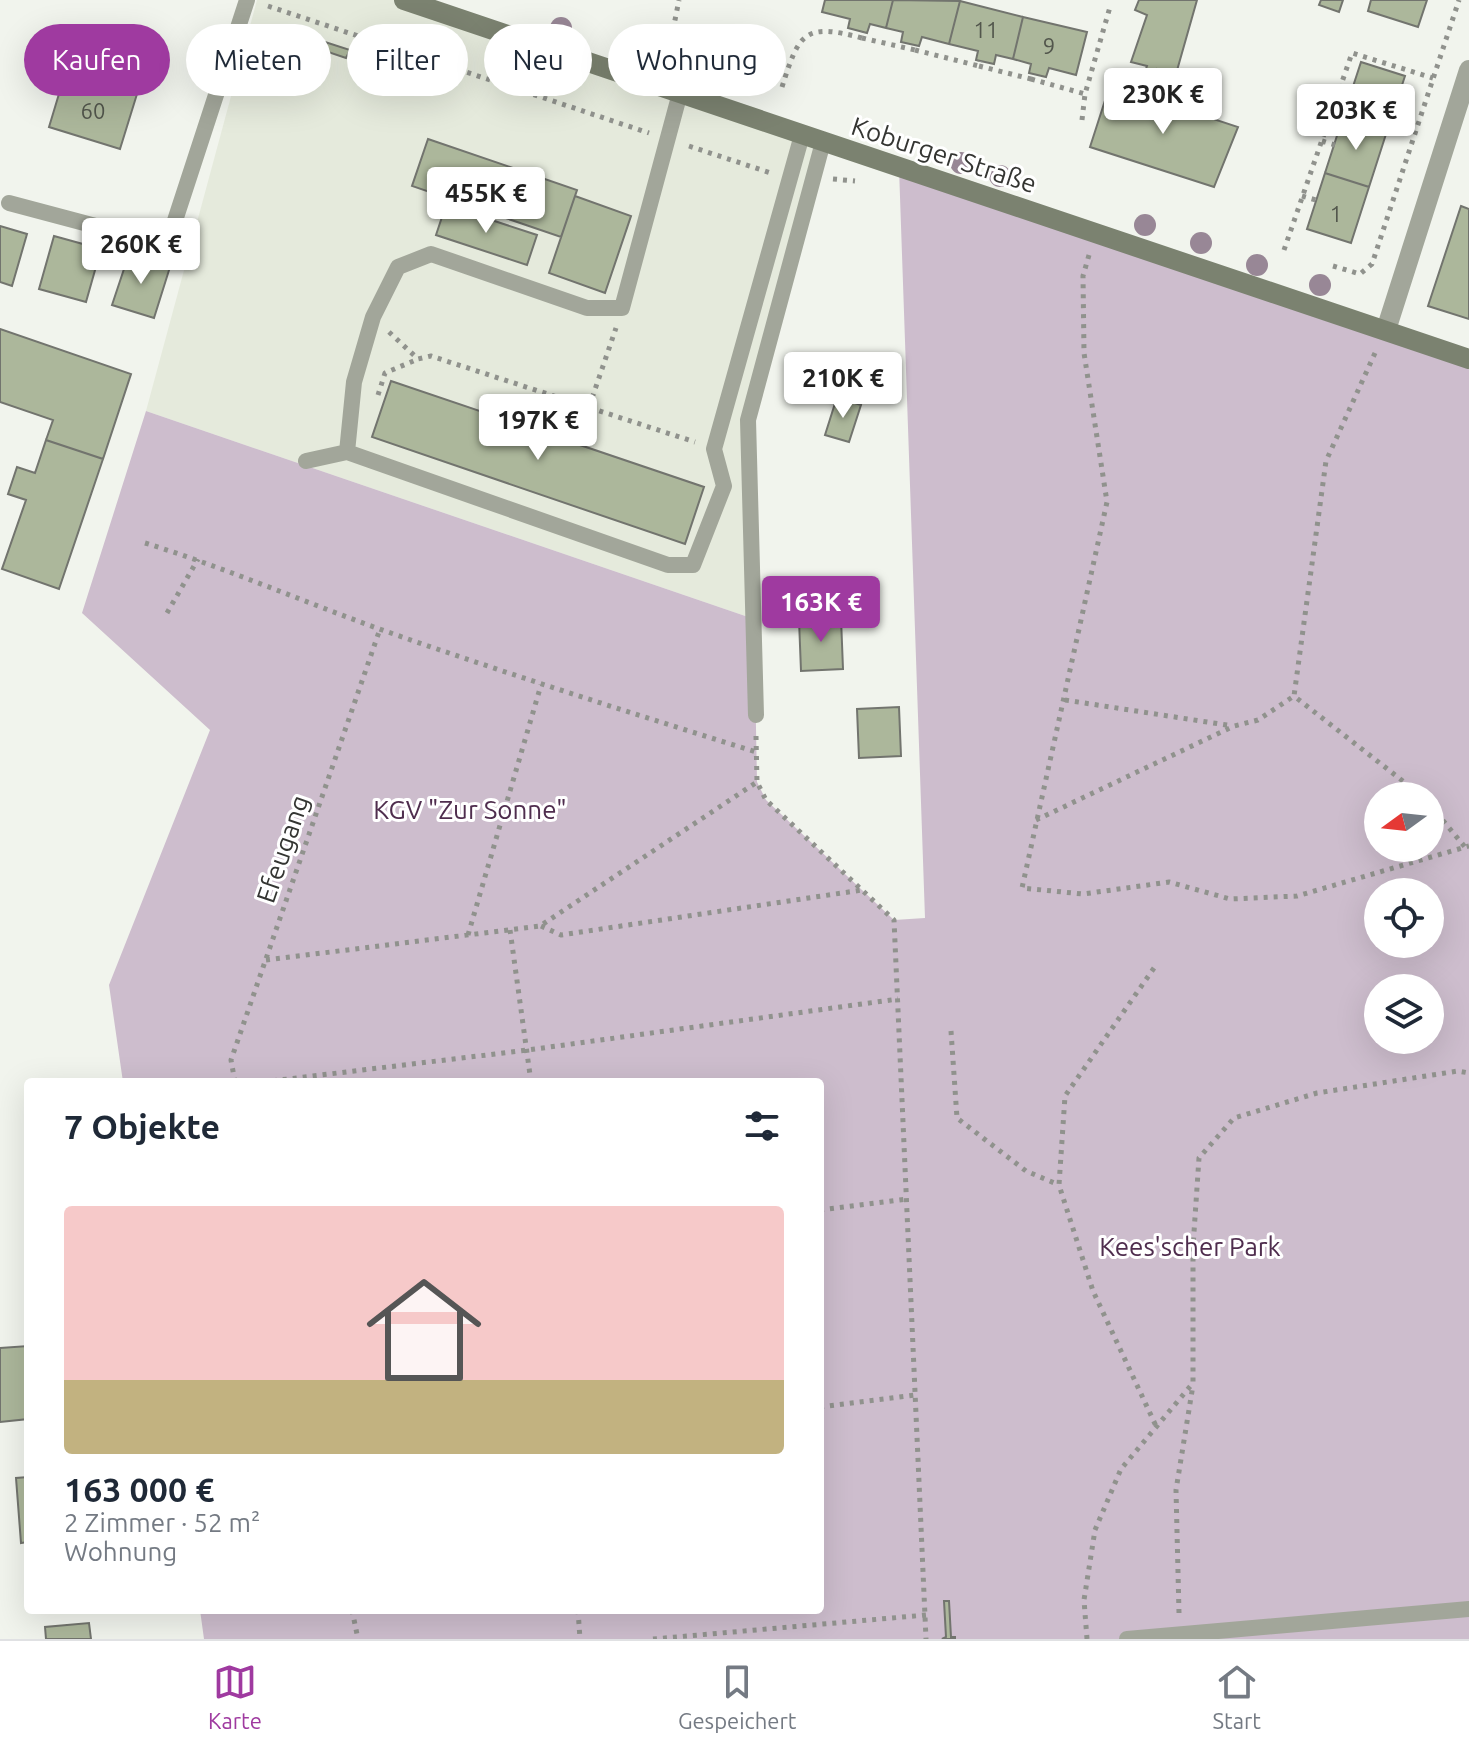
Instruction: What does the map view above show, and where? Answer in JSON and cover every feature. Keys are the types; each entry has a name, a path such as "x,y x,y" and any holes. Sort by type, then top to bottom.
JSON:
{"main road":[{"name":"Koburger Straße","path":"404,0 608,69"},
{"name":"Koburger Straße","path":"689,96 1469,359"}],"street":[{"path":"1386,330 1469,70"}],"lane":[{"path":"9,203 167,245 247,0"},
{"path":"347,452 354,382 373,317 398,267 431,254 587,308 622,308 679,96"},
{"path":"306,461 347,452 668,565 693,565 724,486 714,449 802,135"},
{"path":"756,715 748,420 823,142"},
{"path":"1127,1639 1469,1609"}],"path":[{"path":"674,24 679,0"},
{"path":"1333,266 1360,274 1372,264 1458,0"},
{"path":"264,4 790,179"},
{"path":"1082,120 1085,94 1110,7"},
{"path":"786,74 794,48 804,36 820,31 838,31 979,63 1085,94"},
{"path":"1284,250 1352,53 1433,78"},
{"path":"1340,86 1352,90"},
{"path":"1322,141 1335,145"},
{"path":"811,186 832,179 865,184"},
{"path":"1302,196 1316,200"},
{"path":"1074,250 1104,260"},
{"path":"1089,255 1083,276 1084,353 1107,502 1022,888 1083,894 1169,882 1230,899 1297,896 1467,846 1444,821"},
{"path":"589,407 622,308"},
{"path":"373,317 418,359"},
{"path":"1361,347 1389,357"},
{"path":"1036,820 1234,726 1258,720 1294,696 1326,461 1376,352"},
{"path":"376,402 385,373 431,356 714,449"},
{"path":"145,543 198,559 380,629 541,685 756,752 757,782 766,800 894,920 926,1639"},
{"path":"167,613 198,559"},
{"name":"Efeugang","path":"234,1078 231,1060 380,629"},
{"path":"468,935 541,685"},
{"path":"1294,696 1404,782"},
{"path":"1065,700 1234,726"},
{"path":"266,960 540,926 757,782"},
{"path":"540,926 561,935 862,890"},
{"path":"510,930 531,1078"},
{"path":"1154,968 1065,1096 1059,1185 1093,1291 1156,1426"},
{"path":"296,1078 528,1050 898,999"},
{"path":"951,1031 957,1118 1026,1171 1059,1185"},
{"path":"1180,1634 1176,1490 1193,1383 1193,1247 1199,1158 1234,1118 1317,1093 1458,1071 1469,1073"},
{"path":"824,1209 907,1199"},
{"path":"1087,1639 1084,1600 1095,1530 1121,1469 1193,1383"},
{"path":"824,1406 916,1395"},
{"path":"353,1614 358,1639"},
{"path":"578,1614 580,1639"},
{"path":"653,1639 926,1615"}],"shaded area":[{"path":"257,0 404,0 484,27 484,96 592,96 592,64 608,69 608,96 687,96 823,142 748,420 754,619 146,411 231,96 331,96 331,24 251,24"}],"green space":[{"path":"899,168 1469,359 1469,1639 204,1639 201,1614 824,1614 824,1078 122,1078 109,985 210,730 82,613 146,411 754,619 757,782 766,800 894,920 925,918"}],"building":[{"path":"825,0 893,0 886,28 870,24 867,33 848,28 850,19 822,12"},
{"path":"893,0 960,1 949,44 922,37 919,46 901,42 903,32 886,28"},
{"path":"1139,0 1197,0 1176,74 1157,69 1148,97 1137,94 1147,66 1131,62 1147,15 1135,10"},
{"path":"1321,0 1343,0 1339,12 1319,5"},
{"path":"1371,0 1427,0 1418,27 1368,11"},
{"path":"960,1 1023,17 1013,59 996,55 994,64 976,60 978,51 949,44"},
{"path":"1023,17 1087,32 1076,75 1049,68 1046,77 1029,73 1031,64 1013,59"},
{"path":"331,44 347,49 346,58 331,53"},
{"path":"1361,62 1405,76 1387,131 1343,117"},
{"path":"1110,85 1238,127 1214,187 1090,147"},
{"path":"58,96 136,96 120,149 49,127"},
{"path":"1343,117 1387,131 1369,187 1325,173"},
{"path":"428,139 577,190 561,237 412,186"},
{"path":"1325,173 1369,187 1351,243 1307,229"},
{"path":"575,196 631,216 605,293 549,273"},
{"path":"446,205 537,235 527,265 436,235"},
{"path":"1461,206 1469,209 1469,319 1428,306"},
{"path":"0,226 27,234 12,286 0,282"},
{"path":"54,236 101,249 86,302 39,289"},
{"path":"129,254 170,267 154,318 112,305"},
{"path":"0,329 131,374 103,459 46,440 53,420 0,402"},
{"path":"391,381 704,487 685,544 372,437"},
{"path":"837,397 861,405 849,442 825,435"},
{"path":"46,440 103,459 59,589 2,569 26,500 8,494 17,467 35,473"},
{"path":"841,618 843,669 801,671 799,620"},
{"path":"899,707 901,756 859,758 857,709"},
{"path":"24,1346 24,1419 0,1422 0,1348"},
{"path":"24,1477 24,1543 21,1543 16,1478"},
{"path":"944,1601 949,1601 951,1637 955,1639 942,1639 946,1637"},
{"path":"89,1623 91,1639 46,1639 45,1627"}],"park label":[{"name":"KGV \"Zur Sonne\"","path":"470,810"},
{"name":"Kees'scher Park","path":"1190,1247"}]}
